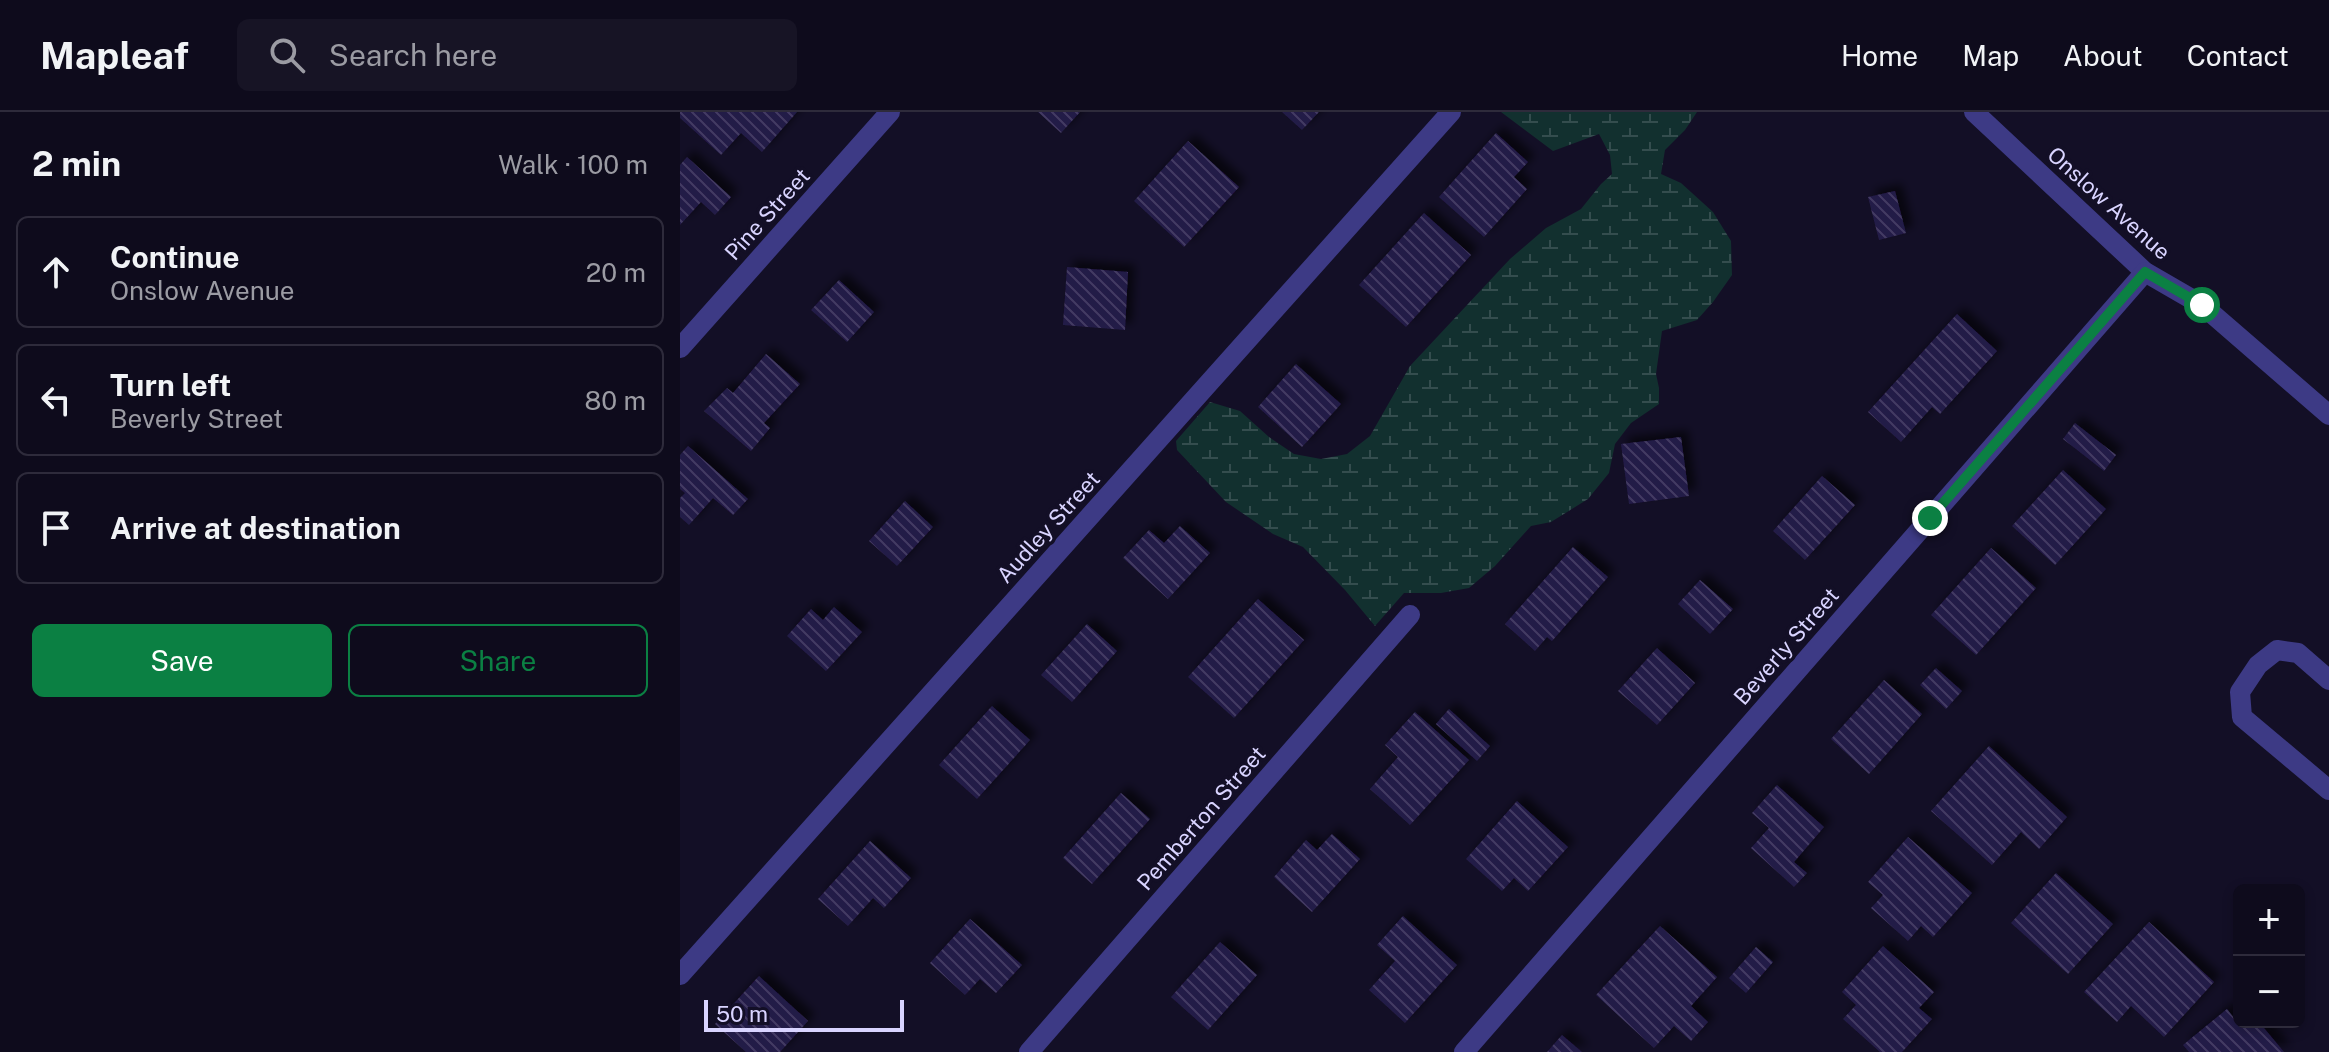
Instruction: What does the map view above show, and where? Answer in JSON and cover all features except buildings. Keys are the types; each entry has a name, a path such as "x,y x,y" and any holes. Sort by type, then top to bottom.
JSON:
{"street":[{"name":"Pine Street","path":"680,348 890,112"},
{"name":"Audley Street","path":"680,975 1451,112"},
{"name":"Onslow Avenue","path":"1974,112 2145,272 2202,305 2329,415"},
{"name":"Beverly Street","path":"1464,1052 2145,272"},
{"name":"Pemberton Street","path":"1029,1052 1410,615"},
{"path":"2329,680 2298,653 2277,650 2258,665 2240,692 2242,717 2329,790"}],"green space":[{"path":"1501,112 1697,112 1685,130 1665,150 1661,174 1681,183 1713,212 1731,241 1732,275 1697,320 1662,331 1656,374 1659,404 1631,423 1615,444 1609,473 1588,499 1551,522 1531,526 1495,566 1469,588 1441,593 1404,593 1375,626 1303,547 1273,534 1226,502 1177,450 1176,441 1210,402 1240,411 1294,454 1321,459 1347,454 1370,436 1410,366 1510,259 1546,228 1581,209 1612,174 1610,155 1599,134 1553,151"}],"route":[{"path":"1930,518 2145,272 2202,305"}]}
